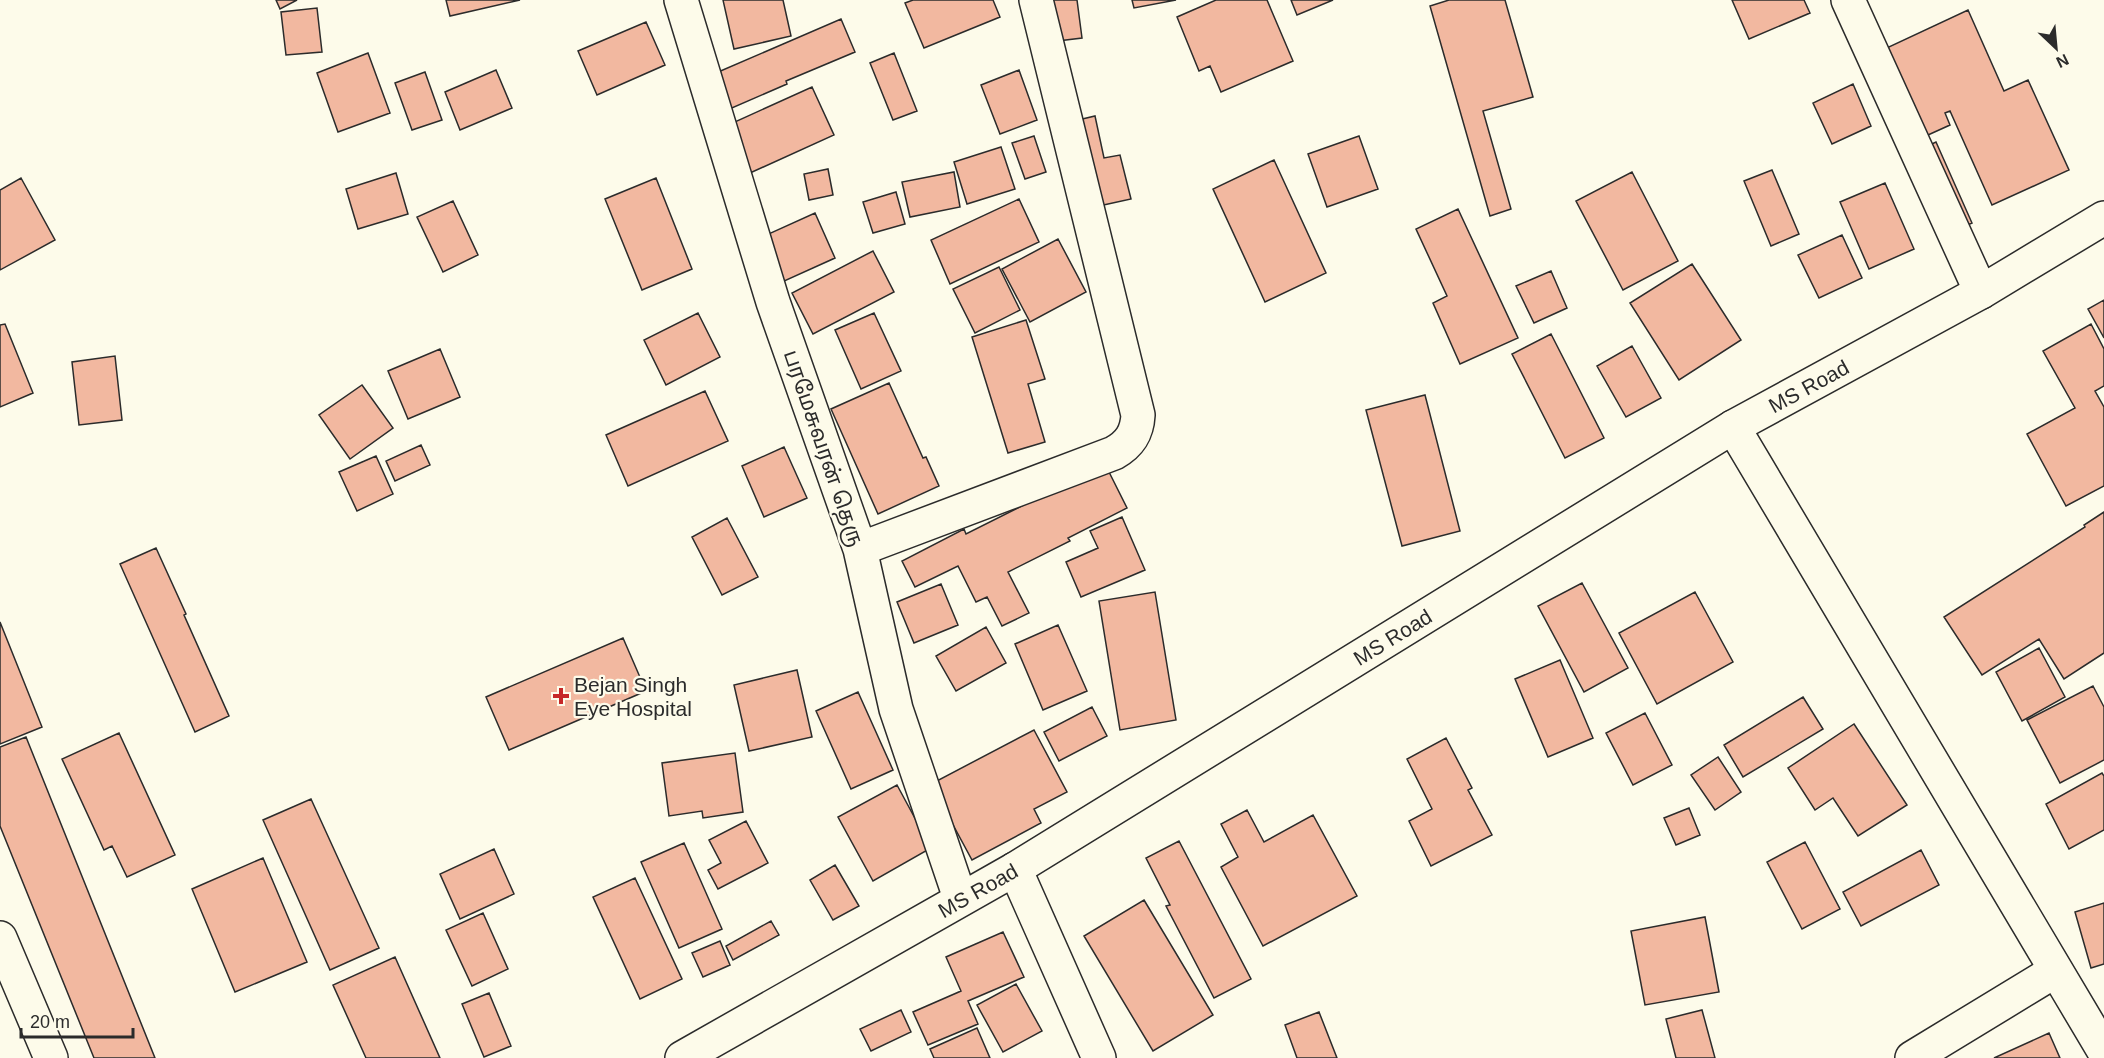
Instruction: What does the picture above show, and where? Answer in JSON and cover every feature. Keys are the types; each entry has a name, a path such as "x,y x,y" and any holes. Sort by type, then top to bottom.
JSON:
{"main road":[{"name":"பரமேசுவரன் தெரு","path":"681,0 773,302 860,549 896,709 960,898"},
{"path":"860,549 1114,453 1125,446 1138,427 1138,415 1036,0"},
{"path":"1848,0 1981,292"},
{"name":"MS Road","path":"682,1058 960,898 1015,869 1733,428 1981,292 2104,218"},
{"path":"1733,428 2104,1052"},
{"path":"1015,869 1099,1058"},
{"path":"0,938 51,1058"},
{"path":"1912,1058 2055,971"}],"building":[{"path":"276,0 297,0 280,9"},
{"path":"446,0 520,0 450,16"},
{"path":"723,0 783,0 791,36 734,49"},
{"path":"913,0 993,0 1000,17 924,48 905,3"},
{"path":"1028,0 1077,0 1082,38 1033,44"},
{"path":"1132,0 1176,0 1134,8"},
{"path":"1216,0 1267,0 1293,61 1221,92 1210,66 1199,71 1177,17"},
{"path":"1291,0 1333,0 1297,15"},
{"path":"1449,0 1505,0 1533,97 1483,111 1511,209 1490,216 1430,6"},
{"path":"1732,0 1804,0 1810,13 1749,39"},
{"path":"317,8 322,52 286,55 281,12"},
{"path":"1968,10 2004,91 2028,80 2069,170 1992,205 1950,111 1945,113 1950,125 1917,140 1878,52"},
{"path":"841,19 855,52 786,81 787,84 718,114 702,79"},
{"path":"646,22 665,65 597,95 578,51"},
{"path":"368,53 390,113 338,132 317,73"},
{"path":"894,53 917,111 893,120 870,63"},
{"path":"496,70 512,108 460,130 445,92"},
{"path":"1019,70 1037,120 1000,134 981,85"},
{"path":"425,72 442,120 412,130 395,83"},
{"path":"1853,84 1871,126 1832,144 1813,103"},
{"path":"812,87 834,135 750,173 728,125"},
{"path":"1095,116 1104,158 1120,155 1131,199 1076,211 1057,125"},
{"path":"1034,136 1046,172 1025,179 1012,143"},
{"path":"1359,136 1378,189 1327,207 1308,154"},
{"path":"1936,142 1972,223 1946,234 1910,154"},
{"path":"1001,147 1015,189 967,204 954,162"},
{"path":"1274,160 1326,273 1265,302 1213,189"},
{"path":"828,169 833,195 809,200 804,174"},
{"path":"1772,170 1799,234 1771,246 1744,181"},
{"path":"954,172 960,207 910,217 902,182"},
{"path":"1632,172 1678,261 1623,290 1576,201"},
{"path":"396,173 408,214 358,229 346,189"},
{"path":"21,178 55,240 0,270 0,190"},
{"path":"656,178 692,269 642,290 605,199"},
{"path":"1885,183 1914,249 1869,269 1840,202"},
{"path":"896,192 905,224 873,233 863,202"},
{"path":"1019,199 1039,242 950,284 931,240"},
{"path":"453,201 478,255 443,272 417,217"},
{"path":"1458,209 1518,338 1460,364 1433,303 1447,296 1416,229"},
{"path":"815,213 835,258 762,291 742,246"},
{"path":"1842,235 1862,278 1819,298 1798,255"},
{"path":"1058,239 1086,292 1030,322 1002,269"},
{"path":"873,251 894,292 813,334 792,293"},
{"path":"1692,264 1741,340 1679,380 1630,303"},
{"path":"999,267 1020,310 975,333 953,289"},
{"path":"1551,271 1567,308 1534,323 1516,286"},
{"path":"2104,300 2104,338 2088,309"},
{"path":"698,313 720,357 666,385 644,340"},
{"path":"874,313 901,371 861,389 835,330"},
{"path":"1026,320 1045,379 1028,384 1045,442 1008,453 972,337"},
{"path":"5,324 33,393 0,407 0,325"},
{"path":"2091,324 2104,349 2104,386 2095,391 2104,407 2104,486 2066,506 2027,434 2075,408 2043,351"},
{"path":"1551,334 1604,438 1565,458 1512,354"},
{"path":"1632,346 1661,398 1626,417 1597,366"},
{"path":"440,349 460,397 408,419 388,371"},
{"path":"115,356 122,420 79,425 72,362"},
{"path":"889,383 923,458 926,457 939,486 878,514 831,409"},
{"path":"362,385 393,428 350,459 319,415"},
{"path":"705,391 728,441 628,486 606,435"},
{"path":"1425,395 1460,531 1402,546 1366,410"},
{"path":"421,445 430,465 395,481 386,461"},
{"path":"784,447 807,498 764,517 742,466"},
{"path":"376,456 393,494 357,511 339,472"},
{"path":"1105,464 1127,508 1068,538 1070,541 1008,572 1029,613 1002,626 987,597 976,602 958,566 915,587 902,561 964,529 966,534"},
{"path":"2104,512 2104,653 2064,679 2039,639 1982,675 1944,617 2085,527 2084,525"},
{"path":"1122,517 1145,570 1081,597 1066,562 1098,548 1090,531"},
{"path":"727,518 758,577 722,595 692,537"},
{"path":"156,548 229,716 195,732 120,564"},
{"path":"1582,583 1628,668 1584,692 1538,606"},
{"path":"941,584 958,625 914,643 897,602"},
{"path":"1155,592 1176,720 1120,730 1099,601"},
{"path":"1695,592 1733,662 1657,704 1619,633"},
{"path":"0,622 42,727 0,744"},
{"path":"1058,625 1087,691 1043,710 1015,644"},
{"path":"986,627 1006,663 956,691 936,656"},
{"path":"623,638 646,691 509,750 486,697"},
{"path":"2039,648 2065,697 2022,721 1996,672"},
{"path":"1560,660 1593,738 1548,757 1515,679"},
{"path":"797,670 812,737 749,751 734,685"},
{"path":"2093,686 2104,707 2104,760 2060,783 2027,720"},
{"path":"858,692 893,770 851,789 816,711"},
{"path":"1803,697 1823,729 1743,777 1724,745"},
{"path":"1092,707 1107,736 1059,761 1044,732"},
{"path":"1645,713 1672,765 1633,785 1606,733"},
{"path":"1854,724 1907,805 1858,836 1833,798 1815,810 1788,768"},
{"path":"1034,730 1067,792 1034,809 1041,823 972,860 931,784"},
{"path":"119,733 175,855 127,877 112,846 104,850 62,759"},
{"path":"26,737 155,1058 94,1058 0,826 0,747"},
{"path":"1446,738 1472,788 1468,790 1492,835 1431,866 1409,821 1432,809 1407,759"},
{"path":"735,753 743,812 703,818 702,811 669,816 662,763"},
{"path":"1718,757 1741,792 1715,810 1691,775"},
{"path":"2102,773 2104,776 2104,830 2069,849 2046,804"},
{"path":"897,785 931,848 873,881 838,817"},
{"path":"311,799 379,948 330,970 263,820"},
{"path":"1689,808 1700,835 1676,845 1664,818"},
{"path":"1247,810 1264,842 1313,815 1357,896 1263,946 1221,867 1238,857 1221,824"},
{"path":"746,821 768,863 718,889 708,870 721,863 709,840"},
{"path":"1179,841 1251,979 1214,998 1166,906 1170,905 1146,858"},
{"path":"1805,842 1840,909 1802,929 1767,862"},
{"path":"684,843 722,929 679,948 641,862"},
{"path":"494,849 514,894 460,919 440,874"},
{"path":"1921,850 1939,885 1861,926 1843,892"},
{"path":"263,858 307,962 235,992 192,889"},
{"path":"835,865 859,906 833,920 810,880"},
{"path":"635,878 682,979 640,999 593,897"},
{"path":"1144,900 1213,1015 1153,1051 1084,936"},
{"path":"2104,903 2104,964 2091,968 2075,912"},
{"path":"483,913 508,969 472,986 446,930"},
{"path":"1705,917 1719,992 1645,1005 1631,931"},
{"path":"771,921 779,935 733,960 726,946"},
{"path":"1003,932 1024,977 968,1001 978,1024 928,1045 913,1012 961,991 946,957"},
{"path":"720,941 730,965 703,977 692,953"},
{"path":"395,957 440,1058 366,1058 333,985"},
{"path":"1016,984 1042,1031 1003,1052 977,1005"},
{"path":"489,993 511,1046 484,1057 462,1004"},
{"path":"901,1010 911,1032 871,1051 860,1029"},
{"path":"1702,1010 1715,1058 1676,1058 1666,1019"},
{"path":"1319,1012 1337,1058 1297,1058 1285,1025"},
{"path":"977,1028 990,1058 934,1058 930,1049"},
{"path":"2049,1033 2060,1058 1994,1058"}],"place":[{"name":"Bejan Singh Eye Hospital","path":"561,696"}]}
